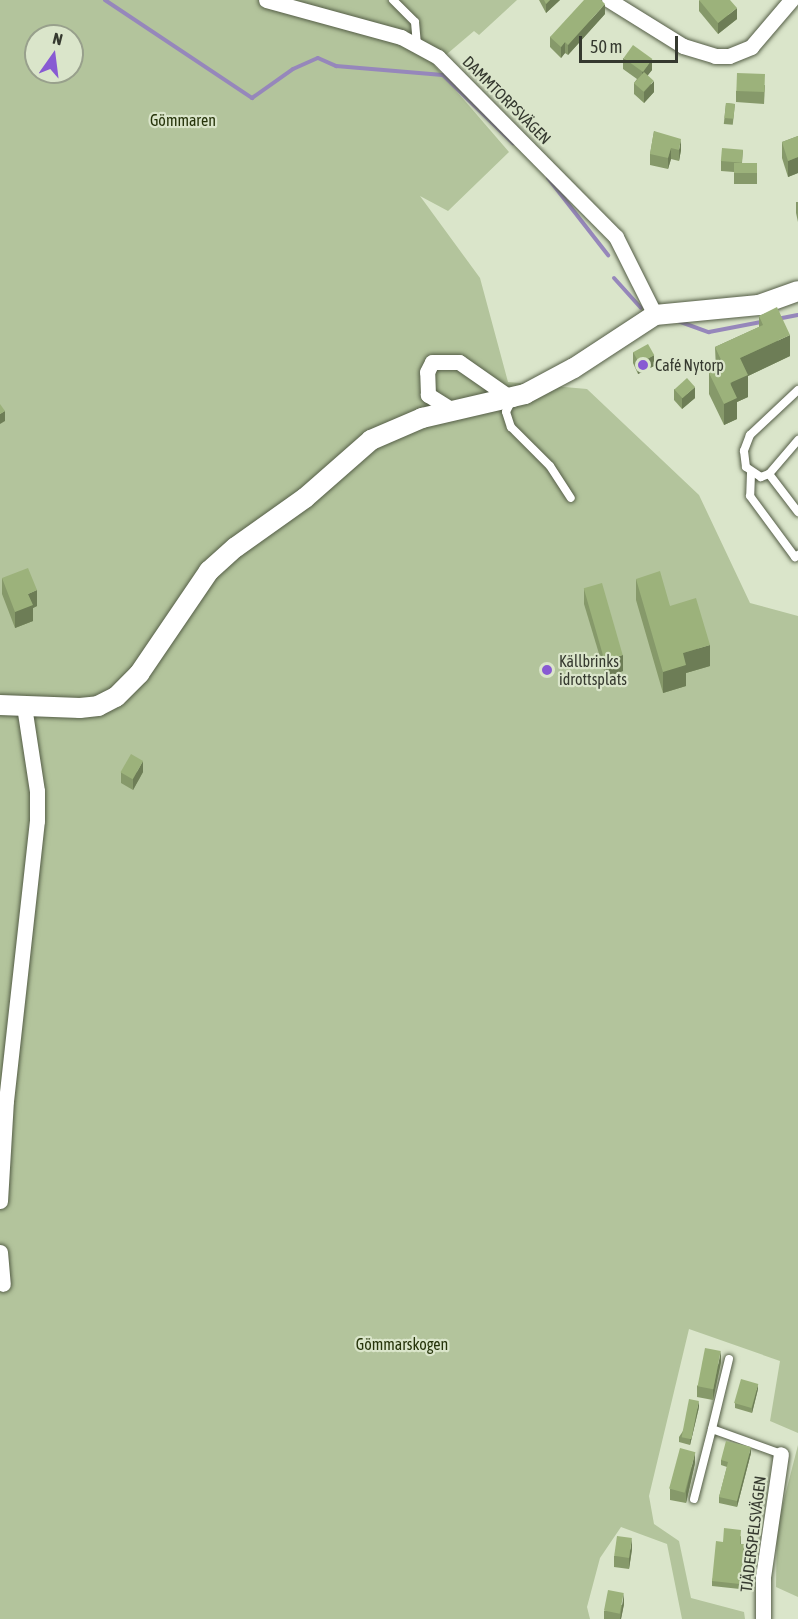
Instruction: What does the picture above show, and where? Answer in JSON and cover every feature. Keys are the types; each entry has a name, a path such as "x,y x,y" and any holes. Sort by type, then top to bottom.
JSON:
{"street":[{"name":"DAMMTORPSVÄGEN","path":"266,0 417,43 438,57 616,237 655,315"},
{"path":"609,0 683,46 715,56 729,56 751,47 790,0"},
{"path":"0,705 80,708 98,706 116,697 139,674 197,586 236,547 305,498 371,440 422,418 512,399 574,368 655,315 759,305 798,291"},
{"path":"454,411 428,395 427,372 432,362 459,363 512,399"},
{"path":"0,1201 6,1101 37,821 37,792 24,706"},
{"path":"0,1252 3,1284"},
{"name":"TJÄDERSPELSVÄGEN","path":"763,1619 763,1577 781,1454"}],"lane":[{"path":"393,0 415,22 417,43"},
{"path":"797,394 750,435 744,459 751,473 750,496 795,557 798,555"},
{"path":"512,399 506,412 511,427 550,466 571,498"},
{"path":"768,474 798,440"},
{"path":"751,473 768,474 798,512"},
{"path":"694,1500 729,1359"},
{"path":"712,1429 781,1454"}],"green space":[{"name":"Gömmarskogen","path":"0,0 517,0 479,35 474,31 434,65 509,152 448,211 420,196 480,278 508,382 587,389 699,495 750,603 798,616 798,1433 770,1421 780,1361 689,1329 649,1496 654,1524 679,1541 691,1598 744,1612 745,1619 682,1619 667,1544 621,1527 600,1558 587,1607 590,1619 0,1619"},
{"path":"798,1445 798,1597 776,1587 777,1527"}],"building":[{"path":"584,0 601,0 605,4 568,45 565,42 561,47 550,37"},
{"path":"699,0 730,0 737,8 718,23"},
{"path":"633,45 652,59 643,72 624,58"},
{"path":"644,72 654,81 644,92 634,83"},
{"path":"737,73 765,74 764,92 736,91"},
{"path":"726,103 735,104 733,119 724,118"},
{"path":"654,131 681,139 679,150 671,148 668,158 650,154"},
{"path":"798,136 798,157 788,161 782,142"},
{"path":"722,148 743,150 742,163 721,161"},
{"path":"734,163 757,163 757,173 734,173"},
{"path":"777,307 790,335 740,358 748,375 730,383 737,398 724,404 709,373 724,366 715,347 763,325 759,316"},
{"path":"648,344 654,355 639,364 633,352"},
{"path":"687,378 695,387 682,398 674,389"},
{"path":"0,404 5,411 0,414"},
{"path":"28,568 37,590 28,594 33,605 15,612 2,578"},
{"path":"660,571 670,606 696,598 710,645 683,653 686,665 663,672 636,579"},
{"path":"602,583 623,655 604,660 584,588"},
{"path":"131,754 143,761 133,779 120,772"},
{"path":"705,1348 721,1351 713,1389 698,1386"},
{"path":"741,1379 758,1384 751,1408 734,1403"},
{"path":"689,1399 699,1401 691,1439 682,1437"},
{"path":"726,1441 751,1447 737,1501 719,1497 728,1462 721,1460"},
{"path":"680,1448 695,1452 685,1493 669,1489"},
{"path":"724,1528 741,1530 740,1544 744,1544 740,1584 712,1581 716,1541 723,1542"},
{"path":"617,1536 632,1538 629,1558 614,1556"},
{"path":"608,1590 624,1593 620,1614 604,1611"}],"waterway":[{"path":"105,0 252,98 293,69 318,58 336,66 443,75 513,143"},
{"path":"548,178 608,255"},
{"path":"614,278 641,308"},
{"path":"777,319 798,315"},
{"path":"678,321 709,332 761,322"}],"place":[{"name":"Café Nytorp","path":"643,365"},
{"name":"Källbrinks idrottsplats","path":"547,670"}],"park label":[{"name":"Gömmaren","path":"183,120"}]}
